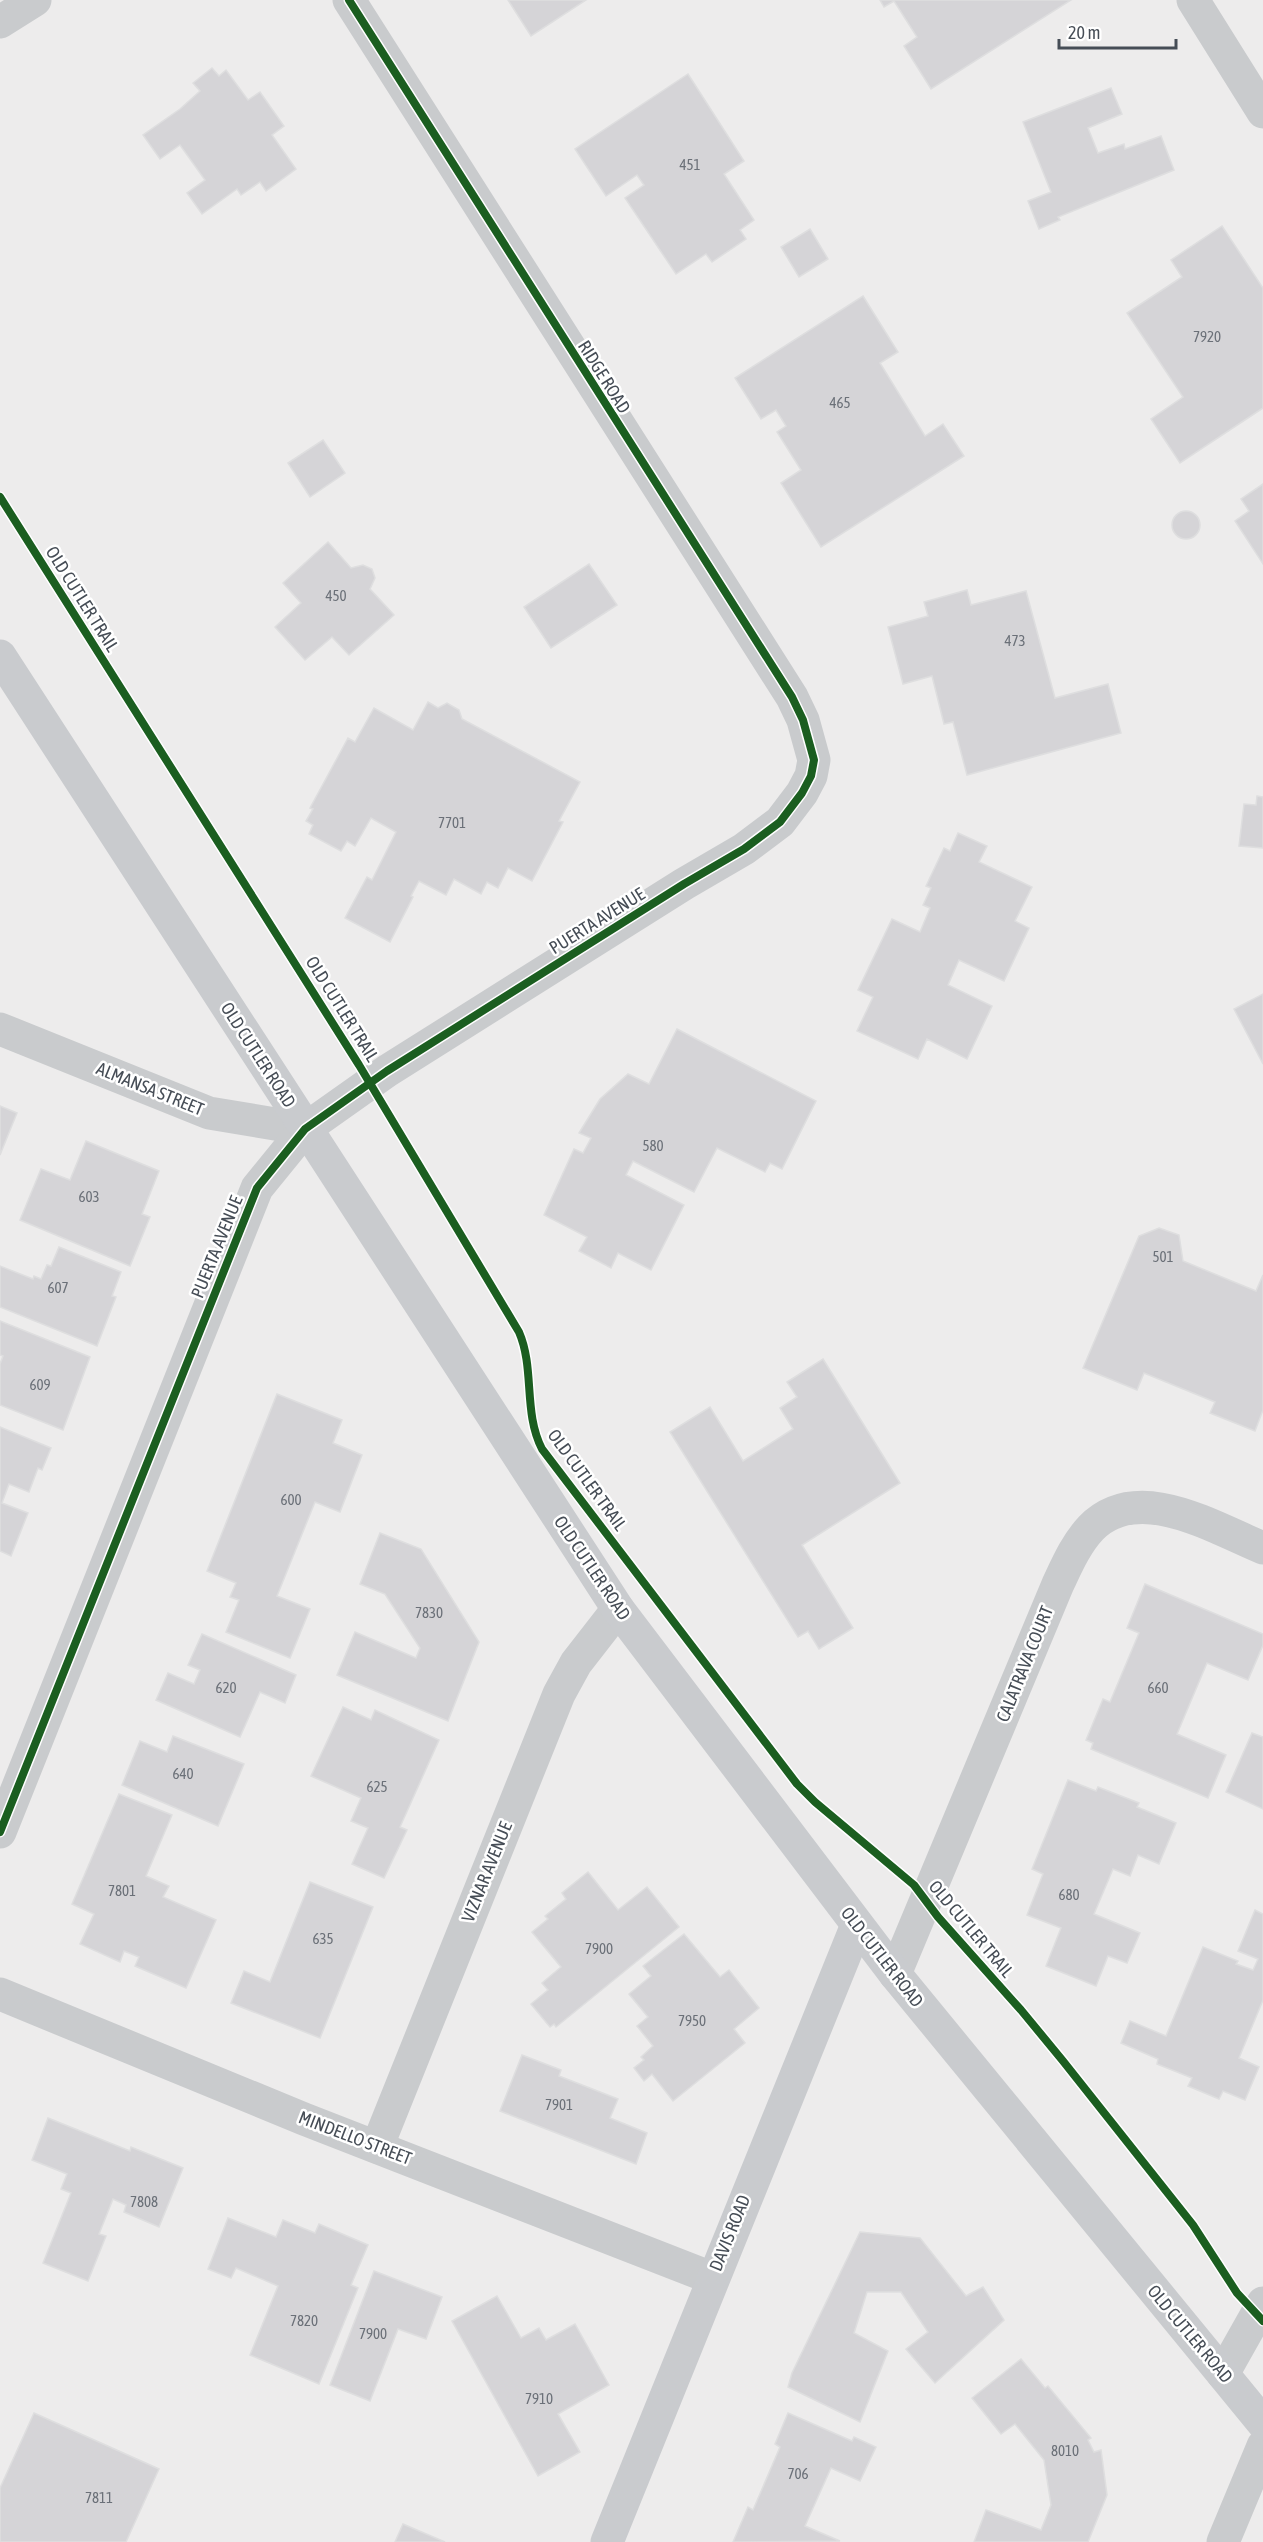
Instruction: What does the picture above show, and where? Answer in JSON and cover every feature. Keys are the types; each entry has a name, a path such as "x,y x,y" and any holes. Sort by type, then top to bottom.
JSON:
{"main road":[{"name":"OLD CUTLER ROAD","path":"0,656 618,1609 895,1974 1263,2423"},
{"name":"DAVIS ROAD","path":"607,2542 712,2278 857,1925"}],"street":[{"path":"0,22 35,0"},
{"name":"RIDGE ROAD","path":"349,0 792,698 811,741 814,760 811,776"},
{"path":"1193,0 1263,112"},
{"name":"PUERTA AVENUE","path":"0,1832 257,1188 305,1129 387,1071 675,889 744,849 780,822 792,808 811,776"},
{"name":"ALMANSA STREET","path":"0,1029 209,1113 305,1129"},
{"name":"CALATRAVA COURT","path":"895,1974 1058,1584 1079,1544 1092,1528 1118,1510 1152,1506 1195,1520 1263,1548"},
{"name":"VIZNAR AVENUE","path":"378,2146 559,1694 576,1663 618,1609"},
{"name":"MINDELLO STREET","path":"0,1994 304,2119 712,2278"},
{"path":"1223,2374 1263,2303"},
{"path":"1223,2542 1263,2446"}],"building":[{"path":"508,0 586,0 531,36"},
{"path":"880,0 1071,0 931,89 904,46 917,37 894,1 884,7"},
{"path":"212,68 219,76 226,70 248,100 260,92 284,126 272,135 296,169 266,191 260,182 241,195 237,189 202,214 187,193 205,180 180,145 160,159 143,135 180,109 200,91 193,83"},
{"path":"688,74 744,161 724,174 754,220 740,230 746,239 712,262 706,254 676,274 625,198 644,185 637,175 606,196 575,149"},
{"path":"1111,88 1122,114 1088,128 1098,153 1124,144 1125,149 1161,136 1174,170 1058,217 1060,220 1039,229 1028,201 1051,192 1023,122"},
{"path":"1222,226 1263,288 1263,408 1180,463 1151,419 1183,397 1127,313 1182,277 1171,260"},
{"path":"810,229 828,259 799,277 781,247"},
{"path":"863,296 898,352 880,363 925,436 943,424 964,456 821,547 781,483 801,470 777,432 786,426 776,410 761,419 735,378"},
{"path":"323,440 345,473 310,497 288,463"},
{"path":"1263,484 1263,564 1235,521 1249,511 1241,499"},
{"path":"1186,511 1196,515 1200,525 1196,535 1186,539 1176,535 1172,525 1176,515"},
{"path":"328,542 351,568 363,565 372,569 375,578 370,589 394,615 349,655 332,637 305,660 275,627 301,603 283,583"},
{"path":"589,564 617,605 551,648 524,607"},
{"path":"967,590 971,605 1026,591 1055,698 1108,684 1121,733 967,775 953,722 944,724 932,676 903,684 888,627 928,616 924,602"},
{"path":"428,702 438,708 447,703 459,710 462,719 580,782 559,821 563,822 532,881 508,868 498,888 487,882 481,894 454,879 446,895 419,881 390,942 345,918 367,877 372,880 396,832 371,818 355,846 347,841 341,851 309,834 313,825 306,821 313,809 310,808 348,738 355,742 374,708 413,730"},
{"path":"1257,796 1263,797 1263,848 1239,846 1244,804 1256,805"},
{"path":"958,833 987,846 979,862 1032,887 1015,921 1029,928 1004,981 959,960 948,985 992,1006 967,1059 927,1039 918,1059 857,1031 873,997 858,990 892,919 920,932 930,908 923,905 931,888 926,886 944,848 950,851"},
{"path":"1263,994 1263,1064 1234,1009"},
{"path":"677,1029 816,1101 782,1169 770,1163 765,1172 717,1148 694,1192 633,1161 626,1175 684,1205 651,1270 618,1253 611,1268 579,1251 587,1237 544,1215 574,1149 583,1153 591,1138 579,1133 600,1099 628,1074 649,1084"},
{"path":"0,1106 17,1113 0,1155"},
{"path":"86,1141 159,1171 142,1214 150,1217 130,1266 20,1220 41,1169 70,1180"},
{"path":"1159,1228 1179,1235 1183,1261 1256,1291 1263,1275 1263,1410 1255,1431 1210,1413 1215,1402 1144,1373 1137,1390 1083,1368 1139,1236"},
{"path":"59,1247 121,1272 112,1296 116,1297 97,1346 0,1307 0,1266 33,1279 34,1276 41,1279 47,1265 51,1266"},
{"path":"0,1321 90,1357 63,1430 0,1405 0,1364 3,1356 0,1355"},
{"path":"823,1359 900,1483 802,1545 853,1628 819,1649 808,1631 798,1637 670,1432 710,1407 743,1461 793,1429 780,1408 797,1397 787,1382"},
{"path":"277,1394 342,1420 333,1443 362,1455 340,1512 315,1502 277,1596 310,1609 290,1658 226,1632 239,1600 230,1597 236,1583 207,1571"},
{"path":"0,1427 51,1448 42,1470 38,1468 29,1492 9,1484 2,1503 28,1513 11,1556 0,1551"},
{"path":"380,1533 421,1549 479,1642 448,1721 337,1675 355,1632 416,1658 420,1648 385,1594 360,1584"},
{"path":"1145,1584 1263,1634 1263,1645 1248,1680 1207,1663 1177,1734 1226,1755 1208,1798 1091,1749 1093,1743 1086,1740 1103,1699 1110,1702 1139,1633 1127,1628"},
{"path":"202,1634 296,1675 285,1703 260,1692 240,1737 156,1700 168,1673 194,1684 200,1670 188,1665"},
{"path":"343,1707 371,1720 375,1710 439,1740 400,1827 407,1830 384,1878 352,1864 368,1828 351,1821 361,1798 311,1776"},
{"path":"1252,1733 1263,1737 1263,1809 1226,1792"},
{"path":"173,1736 244,1764 218,1826 122,1785 140,1741 167,1752"},
{"path":"1068,1780 1096,1791 1098,1787 1139,1803 1137,1807 1176,1823 1159,1864 1138,1855 1130,1876 1113,1869 1094,1914 1140,1933 1127,1963 1108,1956 1096,1986 1046,1966 1061,1928 1027,1915 1043,1874 1032,1869"},
{"path":"119,1794 172,1815 146,1876 169,1886 163,1897 216,1920 186,1988 135,1966 139,1957 124,1951 120,1962 80,1944 94,1914 72,1904"},
{"path":"588,1872 618,1910 647,1887 679,1927 556,2027 554,2024 550,2027 531,2004 548,1990 542,1983 561,1967 532,1932 548,1919 545,1916 566,1899 562,1893"},
{"path":"310,1882 373,1907 320,2038 231,2003 244,1971 270,1982"},
{"path":"1255,1910 1263,1914 1263,2000 1239,2058 1259,2067 1245,2100 1223,2091 1219,2099 1188,2086 1192,2078 1157,2064 1158,2059 1121,2043 1130,2021 1166,2036 1203,1947 1238,1961 1236,1964 1253,1970 1258,1959 1238,1951"},
{"path":"684,1934 720,1977 729,1970 759,2008 734,2029 745,2043 673,2101 652,2074 644,2081 634,2068 644,2060 641,2057 653,2046 637,2026 648,2017 629,1994 651,1976 643,1966"},
{"path":"522,2055 561,2070 559,2076 618,2099 610,2118 647,2133 636,2164 500,2111"},
{"path":"48,2118 130,2151 131,2147 183,2168 159,2227 124,2212 126,2205 113,2199 99,2234 106,2236 88,2281 43,2263 71,2193 61,2189 67,2174 32,2160"},
{"path":"228,2218 276,2237 283,2220 315,2233 319,2224 368,2245 351,2285 358,2288 319,2384 250,2355 278,2286 236,2268 231,2278 208,2269"},
{"path":"860,2232 920,2238 966,2296 983,2287 1004,2320 935,2383 906,2349 928,2332 901,2292 867,2292 854,2333 888,2351 860,2422 788,2387 792,2373"},
{"path":"374,2271 442,2297 426,2339 398,2329 370,2401 330,2385"},
{"path":"497,2296 521,2338 539,2328 546,2340 575,2324 609,2385 558,2414 580,2452 538,2476 452,2321"},
{"path":"1021,2359 1045,2388 1048,2386 1091,2438 1088,2440 1094,2452 1101,2450 1107,2495 1088,2542 974,2542 986,2510 1041,2530 1051,2505 1044,2460 1015,2424 1001,2434 972,2398"},
{"path":"34,2413 159,2469 126,2542 0,2542 0,2488"},
{"path":"788,2413 852,2441 854,2437 876,2447 860,2481 831,2468 805,2526 840,2541 733,2542 748,2507 753,2510 780,2447 775,2444"},
{"path":"403,2524 445,2542 395,2542"}],"cycle path":[{"path":"0,1832 257,1188 305,1129 387,1071 684,884 744,849 780,822 802,793 811,776 814,760 803,720 792,697 349,0"},
{"name":"OLD CUTLER TRAIL","path":"0,497 359,1065 519,1332 527,1361 533,1420 542,1449 797,1784 815,1802 914,1885 938,1917 1063,2061 1193,2225 1237,2293 1263,2321"}]}
